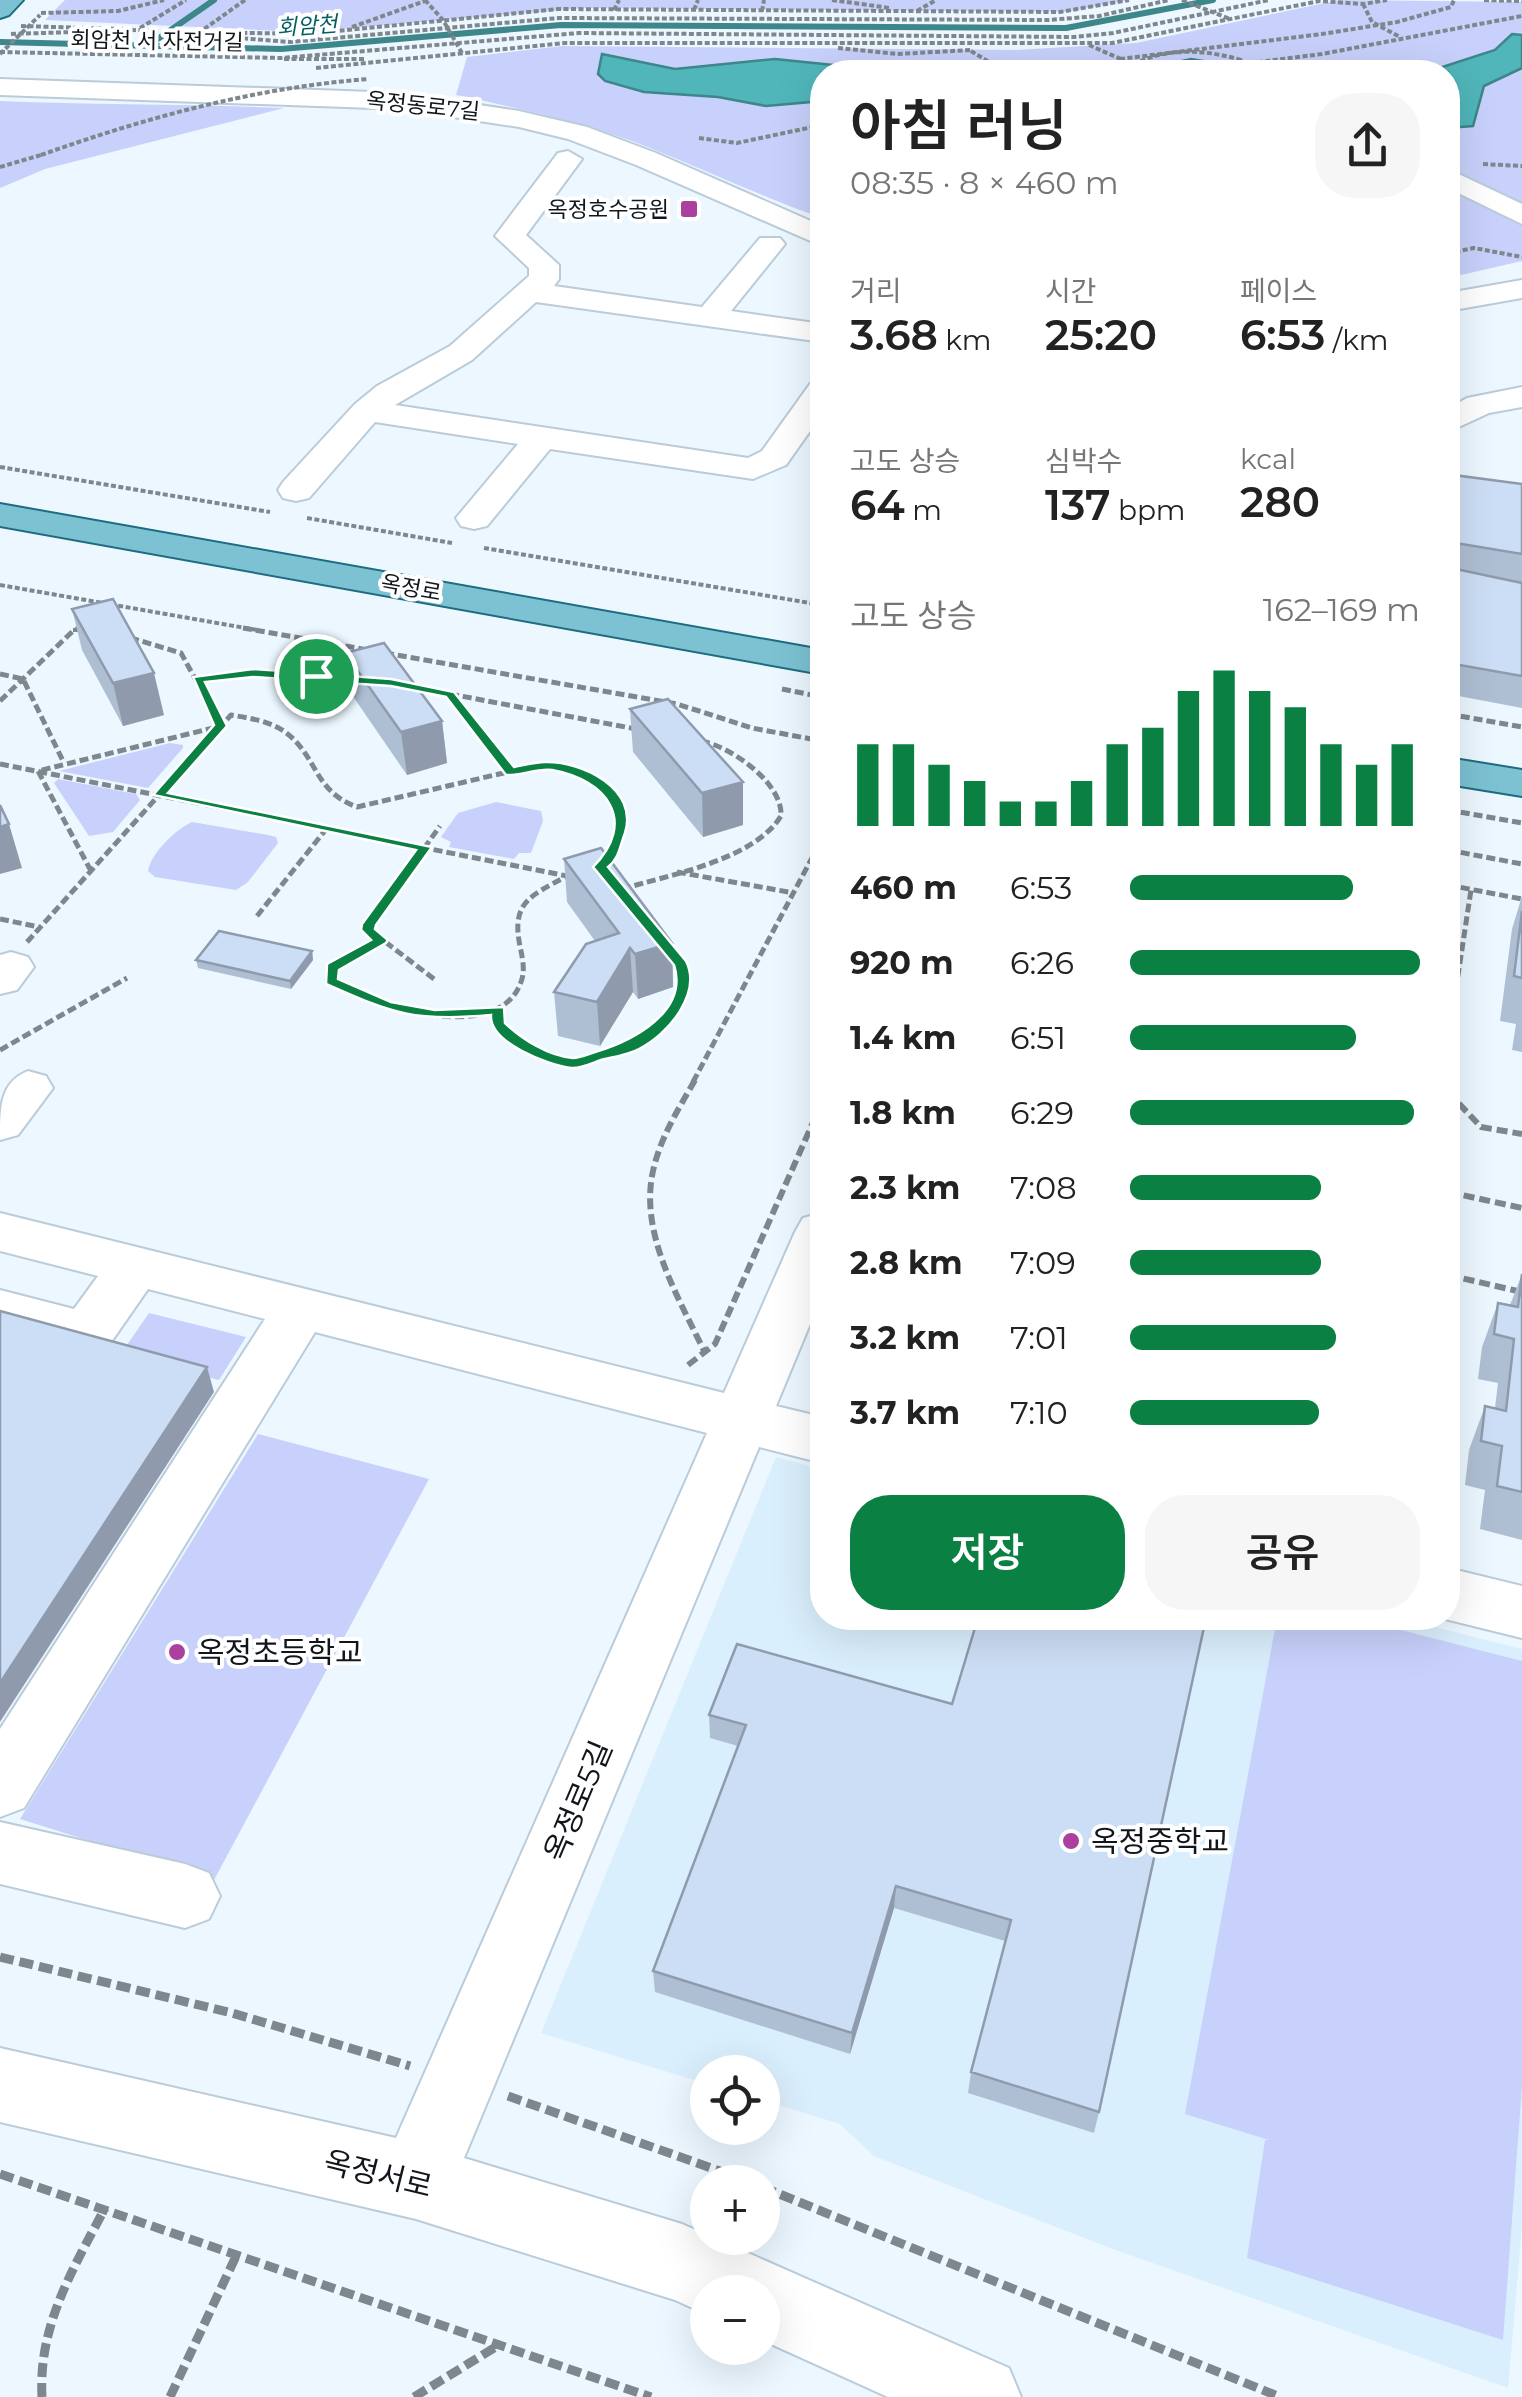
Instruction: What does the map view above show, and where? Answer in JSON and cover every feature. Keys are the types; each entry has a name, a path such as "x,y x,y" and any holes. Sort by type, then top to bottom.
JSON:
{"main road":[{"path":"11,0 11,21"},
{"path":"0,492 182,521 586,600 753,649"},
{"name":"옥정로","path":"0,515 810,660"},
{"path":"0,536 587,636 659,645 753,649"},
{"path":"1460,773 1522,784"}],"street":[{"name":"옥정동로7길","path":"0,86 401,100 519,118 577,133 646,159 781,234 810,236"},
{"path":"288,506 367,411 389,393 460,353 544,279 544,265 513,242 512,229 568,159"},
{"path":"1460,184 1522,215"},
{"path":"710,317 781,234 810,221"},
{"path":"1460,300 1522,289"},
{"path":"531,292 810,331"},
{"path":"1460,416 1480,405 1522,397"},
{"path":"367,411 753,469 774,458 810,408"},
{"path":"474,518 540,438"},
{"path":"0,1232 810,1437"},
{"name":"옥정로5길","path":"416,2181 810,1260"},
{"path":"0,1311 87,1333 135,1266"},
{"path":"0,1787 302,1308"},
{"path":"1460,1597 1522,1612"},
{"path":"0,1853 186,1896"},
{"name":"옥정서로","path":"0,2085 416,2181 682,2263 709,2275"},
{"path":"780,2307 980,2397"}],"path":[{"path":"0,53 40,14 118,11 164,0"},
{"path":"0,34 116,34 138,30 186,0"},
{"path":"200,32 244,0"},
{"path":"342,30 425,0 443,20 462,53"},
{"path":"574,0 580,10"},
{"path":"614,10 619,0"},
{"path":"694,10 698,0"},
{"path":"762,11 764,0"},
{"path":"832,0 867,2 915,12 936,0"},
{"path":"1020,12 1029,0"},
{"path":"11,21 284,35 580,10 1076,11 1129,0"},
{"path":"200,32 208,36 290,42 570,18 1048,20 1099,16 1169,0"},
{"path":"1182,0 1231,20"},
{"name":"회암천 서 자전거길","path":"0,53 284,58 579,33 1074,37 1113,33 1269,0"},
{"path":"806,44 888,54 1088,44 1140,39 1320,1 1387,0"},
{"path":"1088,44 1120,59 1377,26 1440,11 1454,5 1454,0"},
{"path":"1484,0 1522,1"},
{"path":"858,11 867,2"},
{"path":"1361,2 1377,26 1403,38"},
{"path":"396,3 405,8"},
{"path":"1267,60 1322,54 1522,16"},
{"path":"313,68 565,43 971,49 988,60"},
{"path":"1152,60 1186,53 1229,55 1237,60"},
{"path":"284,58 286,62 367,59 371,63"},
{"path":"0,166 209,99 290,85 368,79"},
{"path":"196,102 255,104"},
{"path":"699,138 737,142 810,127"},
{"path":"1481,164 1522,166"},
{"path":"1462,250 1477,248 1522,257"},
{"path":"0,466 288,506 810,603"},
{"path":"0,585 677,704 752,728 810,739"},
{"path":"0,701 75,629 92,632"},
{"path":"126,638 181,653 221,726"},
{"path":"197,679 253,673 364,680"},
{"path":"0,674 23,678"},
{"path":"23,678 64,763"},
{"path":"391,683 642,730"},
{"path":"450,694 510,772"},
{"path":"11,964 231,714 282,730 296,742 325,791 338,802 357,807 547,765 589,776 620,806 622,818 609,860 600,867"},
{"path":"1460,716 1522,727"},
{"path":"38,772 221,726"},
{"path":"620,890 749,847 774,830 782,815 781,802 738,753 699,740"},
{"path":"0,764 568,876"},
{"path":"38,772 91,871"},
{"path":"1460,812 1522,823"},
{"path":"434,979 368,930 440,826"},
{"path":"258,916 327,828"},
{"path":"1460,852 1522,864"},
{"path":"705,1352 663,1260 650,1206 652,1173 671,1124 810,862"},
{"path":"381,940 332,968 331,981 388,1006 435,1015 499,1010 510,1001 524,972 515,926 518,911 534,891 584,872"},
{"path":"675,872 794,893"},
{"path":"610,878 632,905"},
{"path":"1460,888 1522,898"},
{"path":"1460,963 1471,890"},
{"path":"0,919 40,928"},
{"path":"499,1010 498,1024 505,1034 548,1058 573,1063 634,1046 661,1025 680,998 685,977 681,964 656,934"},
{"path":"9,1087 127,978"},
{"path":"1460,1105 1481,1127 1522,1134"},
{"path":"680,1367 705,1352 722,1330 810,1129"},
{"path":"1460,1195 1522,1208"},
{"path":"1460,1278 1522,1292"},
{"path":"0,1956 232,2013 594,2123 706,2165"},
{"path":"0,2174 650,2397"},
{"path":"780,2194 1280,2397"},
{"path":"42,2397 42,2360 56,2306 105,2208"},
{"path":"170,2397 237,2254"},
{"path":"414,2397 500,2345"}],"shaded area":[{"path":"65,0 1130,0 1066,12 586,8 303,32 45,20"},
{"path":"1339,0 1522,2 1522,261 1460,275 1460,60 810,60 810,214 626,139 554,117 456,95 467,57 562,46 1014,50 1136,43"},
{"path":"1512,34 1522,35 1522,68 1484,86 1473,126 1460,127 1460,61 1495,50"},
{"path":"602,54 675,69 775,59 810,63 810,102 766,106 718,97 644,92 605,81 598,74"},
{"path":"0,101 284,108 45,169 0,188"},
{"path":"170,743 183,748 148,788 59,771"},
{"path":"58,779 136,794 140,800 113,832 89,836 54,783"},
{"path":"496,802 541,811 543,821 531,853 519,853 514,859 449,847 451,842 441,837 458,813"},
{"path":"192,822 268,835 276,837 278,843 248,882 236,890 155,877 148,871 154,856"},
{"path":"149,1313 246,1337 219,1380 120,1355"},
{"path":"258,1434 429,1479 214,1880 20,1819"},
{"name":"옥정중학교","path":"776,1457 810,1466 810,1630 1447,1630 1522,1649 1522,2226 1508,2388 1110,2248 874,2156 840,2124 780,2105 780,2055 690,2055 690,2079 541,2033"},
{"path":"1275,1630 1401,1630 1522,1661 1522,2086 1503,2340 1247,2258 1265,2140 1269,2140 1185,2114"}],"building":[{"path":"1460,476 1522,484 1522,554 1460,544"},
{"path":"1460,570 1522,583 1522,676 1460,665"},
{"path":"113,599 154,673 113,683 72,609"},
{"path":"384,643 442,721 401,732 345,653"},
{"path":"668,699 743,782 702,793 630,709"},
{"path":"0,805 9,824 0,827"},
{"path":"601,848 672,943 635,954 630,948 597,1002 554,992 586,944 619,933 564,859"},
{"path":"1522,911 1522,978 1514,976"},
{"path":"219,931 312,951 290,981 196,960"},
{"path":"1522,1274 1522,1492 1497,1486 1502,1446 1481,1441 1485,1406 1506,1411 1514,1339 1494,1334 1498,1303 1518,1307"},
{"path":"0,1311 207,1367 0,1683"},
{"path":"974,1630 1203,1630 1099,2112 971,2072 1011,1920 896,1886 852,2033 653,1971 746,1725 709,1715 737,1644 952,1704"}],"waterway":[{"path":"149,45 214,0"},
{"name":"회암천","path":"0,42 281,49 561,25 1066,28 1213,0"}],"place":[{"name":"옥정호수공원","path":"689,209"},
{"name":"옥정초등학교","path":"177,1652"},
{"name":"옥정중학교","path":"1071,1841"}],"route":[{"path":"253,673 316,676 391,683 450,694 510,772 547,765 571,769 603,786 620,806 622,818 609,860 600,867 681,964 685,977 680,998 661,1025 634,1046 573,1063 548,1058 520,1045 498,1024 499,1010 466,1016 435,1015 357,996 331,981 332,968 381,940 367,928 425,847 159,795 221,726 197,679 253,673"}]}
